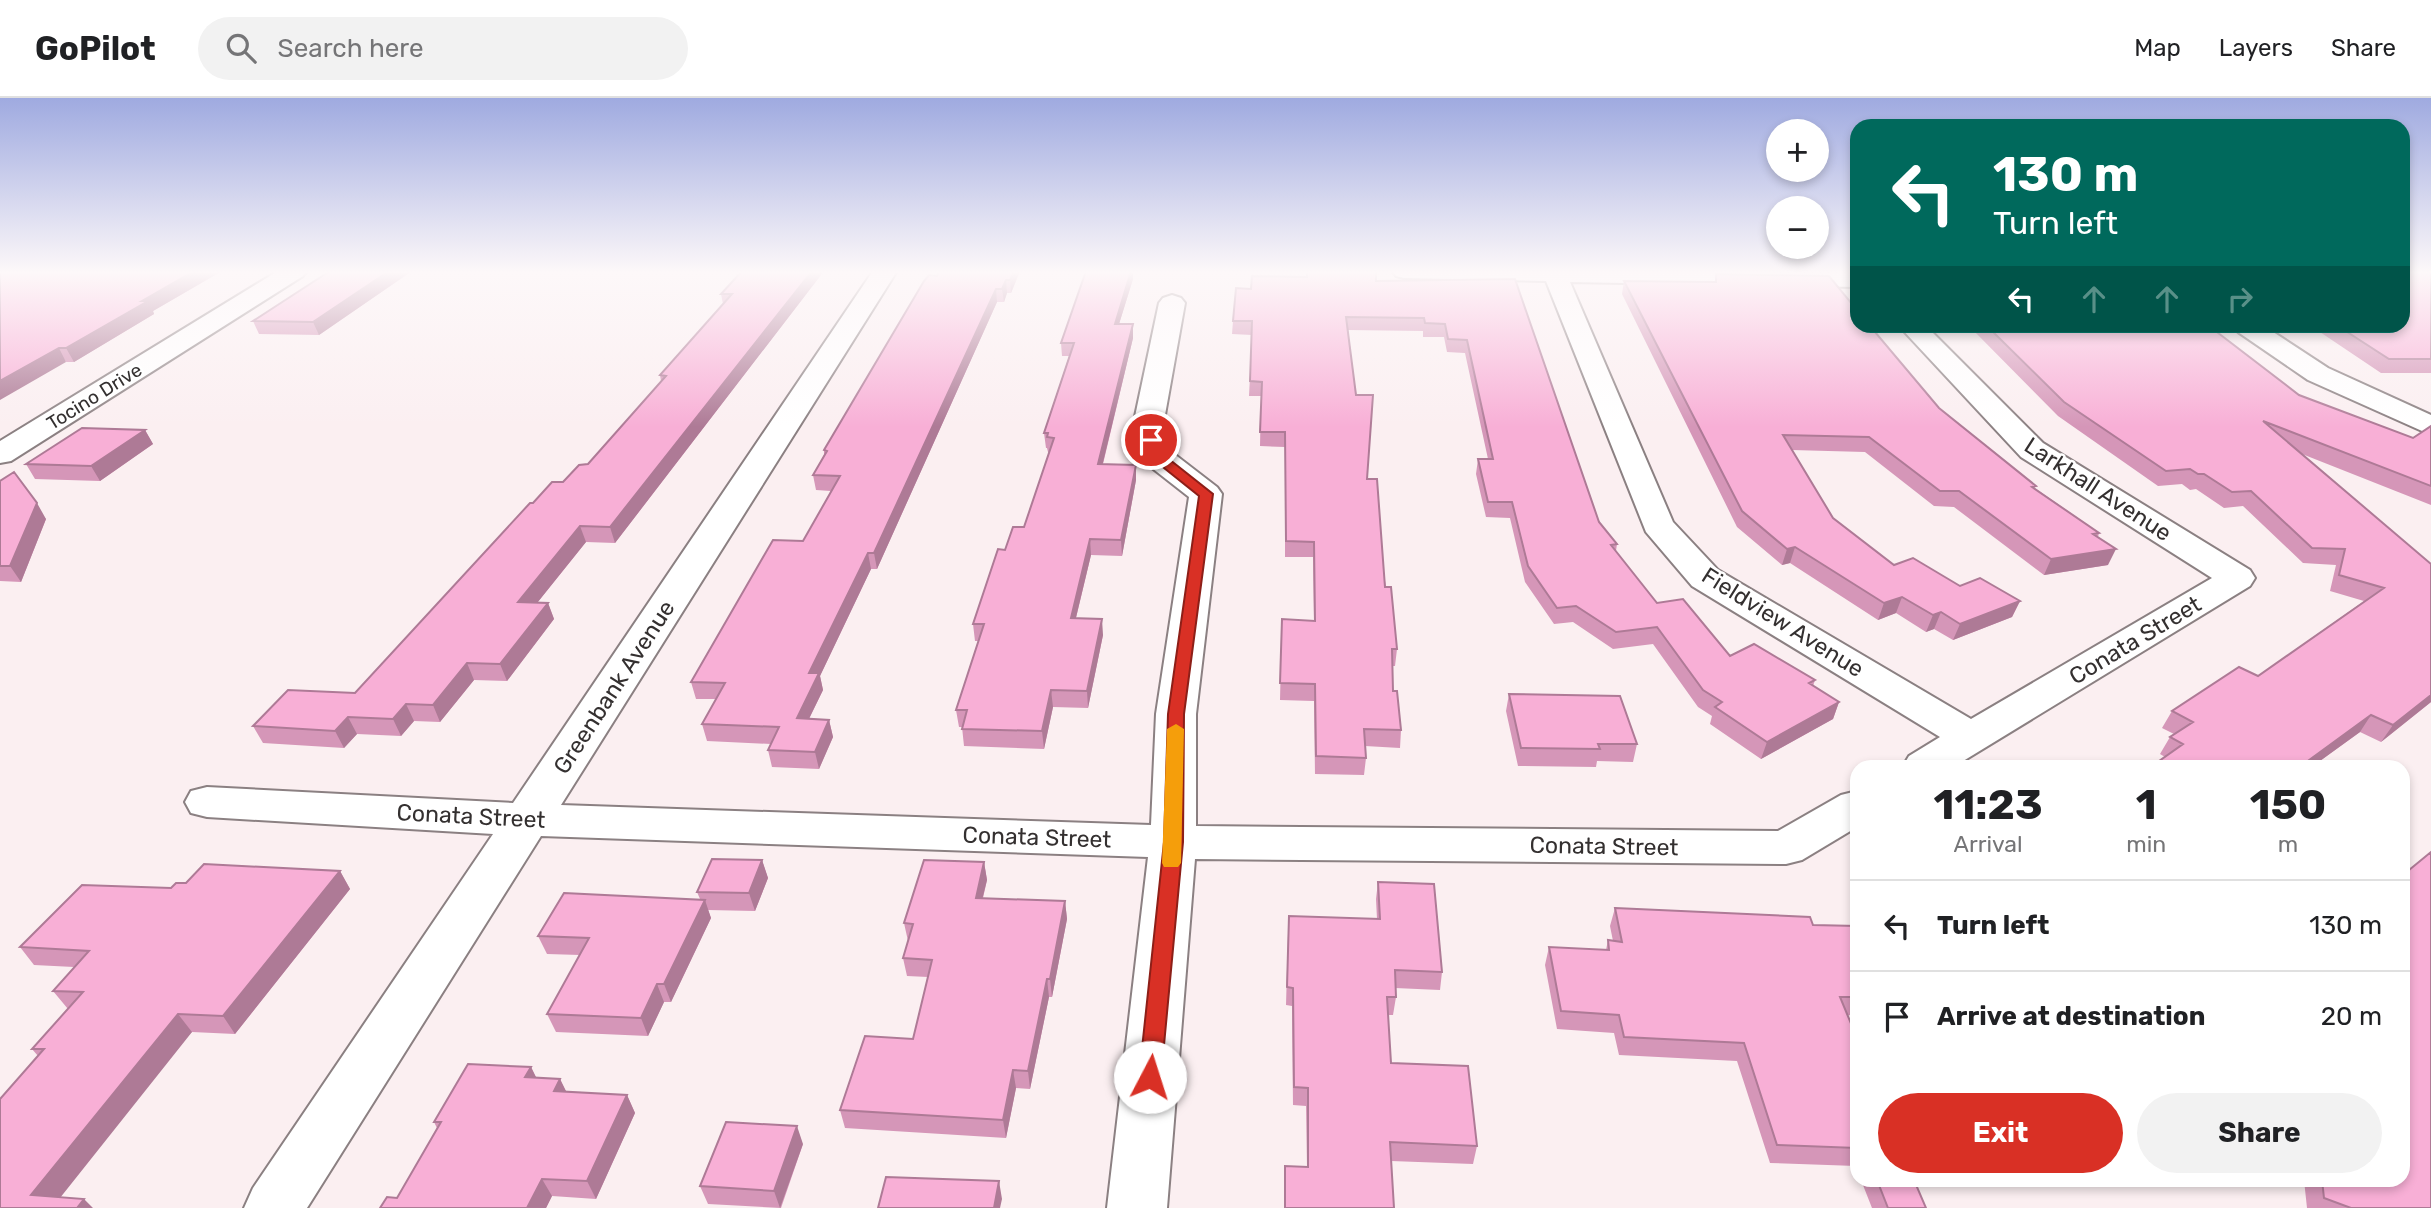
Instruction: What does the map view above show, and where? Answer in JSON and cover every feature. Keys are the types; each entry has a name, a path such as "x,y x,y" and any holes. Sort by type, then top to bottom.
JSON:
{"street":[{"name":"Tocino Drive","path":"0,454 211,323"},
{"name":"Greenbank Avenue","path":"274,1208 851,323"},
{"path":"1137,1208 1173,842 1176,714 1206,494 1154,454 1148,426 1168,323"},
{"name":"Fieldview Avenue","path":"1575,323 1658,525 1705,578 1972,738"},
{"name":"Larkhall Avenue","path":"1919,333 2032,450 2237,578"},
{"path":"2257,333 2318,374 2431,426"},
{"name":"Conata Street","path":"1934,760 2237,578"},
{"name":"Conata Street","path":"207,802 527,820 1173,842 1786,848 1850,810"}],"building":[{"path":"0,323 110,323 66,348 59,348 0,381"},
{"path":"706,323 771,323 610,527 580,526 518,602 548,603 500,664 467,663 433,705 406,704 393,719 348,717 335,731 253,726 288,690 355,693 530,503 552,482 563,482 579,465 588,464 666,376 660,375"},
{"path":"899,323 980,323 874,553 868,553 809,673 819,673 797,718 829,720 815,752 768,750 779,727 702,724 725,683 691,682 773,540 803,541 840,476 813,475 827,451 824,450"},
{"path":"1068,323 1133,324 1098,464 1136,465 1121,540 1090,539 1071,618 1102,619 1087,691 1051,690 1042,731 962,729 967,710 956,710 984,624 973,624 998,549 1005,550 1013,527 1024,527 1054,438 1047,437 1048,433 1044,433 1074,343 1061,343"},
{"path":"1252,323 1347,323 1356,395 1373,395 1367,479 1377,479 1385,587 1391,587 1397,649 1392,649 1393,691 1397,691 1401,730 1364,729 1366,758 1316,756 1315,684 1280,683 1282,619 1315,621 1314,542 1286,541 1285,432 1260,432 1262,382 1250,381"},
{"path":"1425,323 1530,323 1599,522 1617,544 1611,545 1657,603 1683,599 1730,656 1754,644 1815,680 1809,683 1839,702 1767,742 1715,707 1722,702 1703,690 1657,627 1616,632 1576,606 1557,608 1528,566 1512,502 1488,502 1478,459 1493,459 1467,340 1448,339 1445,324"},
{"path":"1645,323 1850,323 1850,333 1876,333 1939,408 2036,486 2032,487 2099,533 2093,534 2116,549 2051,559 1959,491 1940,491 1869,437 1783,435 1833,518 1894,565 1913,558 1960,586 1980,578 2020,601 1960,624 1941,612 1933,615 1902,597 1884,603 1795,547 1787,549 1742,511"},
{"path":"2410,323 2431,323 2431,359 2389,359 2349,333 2410,333"},
{"path":"1994,333 2218,333 2299,395 2413,438 2431,426 2431,486 2263,421 2431,564 2431,695 2393,725 2371,715 2309,760 2160,760 2183,744 2170,737 2193,722 2172,711 2239,667 2258,676 2384,588 2339,575 2345,549 2312,548 2251,491 2232,492 2204,474 2190,469 2166,471 2064,402"},
{"path":"82,428 145,430 91,466 26,464"},
{"path":"14,472 37,503 10,566 0,566 0,481"},
{"path":"1509,694 1620,696 1637,744 1598,744 1600,749 1521,748"},
{"path":"2431,852 2431,1208 2351,1208 2324,1198 2323,1187 2410,1187 2410,869"},
{"path":"712,859 762,860 749,893 697,892"},
{"path":"924,860 984,862 976,898 1065,901 1028,1071 1013,1070 1003,1120 840,1110 865,1036 913,1039 932,960 903,958 913,924 904,923"},
{"path":"204,864 340,871 223,1016 178,1014 31,1195 84,1199 77,1208 0,1208 0,1099 44,1049 32,1049 83,992 53,991 89,951 20,947 82,885 171,888 176,883 186,883"},
{"path":"1378,882 1434,884 1442,972 1395,970 1396,997 1387,997 1391,1063 1468,1066 1477,1146 1390,1142 1394,1208 1285,1208 1285,1166 1308,1167 1308,1088 1294,1087 1293,988 1287,987 1289,916 1380,919"},
{"path":"564,893 705,900 664,984 657,984 641,1018 547,1014 589,938 538,936"},
{"path":"1615,908 1810,917 1813,925 1850,926 1850,997 1840,997 1850,1021 1850,1148 1777,1145 1744,1043 1624,1037 1619,1015 1561,1011 1549,947 1609,950 1608,940 1622,942"},
{"path":"468,1064 531,1067 525,1077 560,1079 554,1091 627,1095 587,1181 542,1179 527,1208 380,1208 387,1197 397,1198 441,1122 434,1122"},
{"path":"726,1122 797,1126 774,1191 700,1186"},
{"path":"886,1177 999,1181 994,1208 878,1208"},
{"path":"1880,1187 1917,1187 1926,1208 1888,1208"}],"slow traffic":[{"path":"1171,863 1176,729"}],"route":[{"path":"1150,1077 1173,842 1176,714 1206,494 1165,465 1154,454 1151,440"}]}
